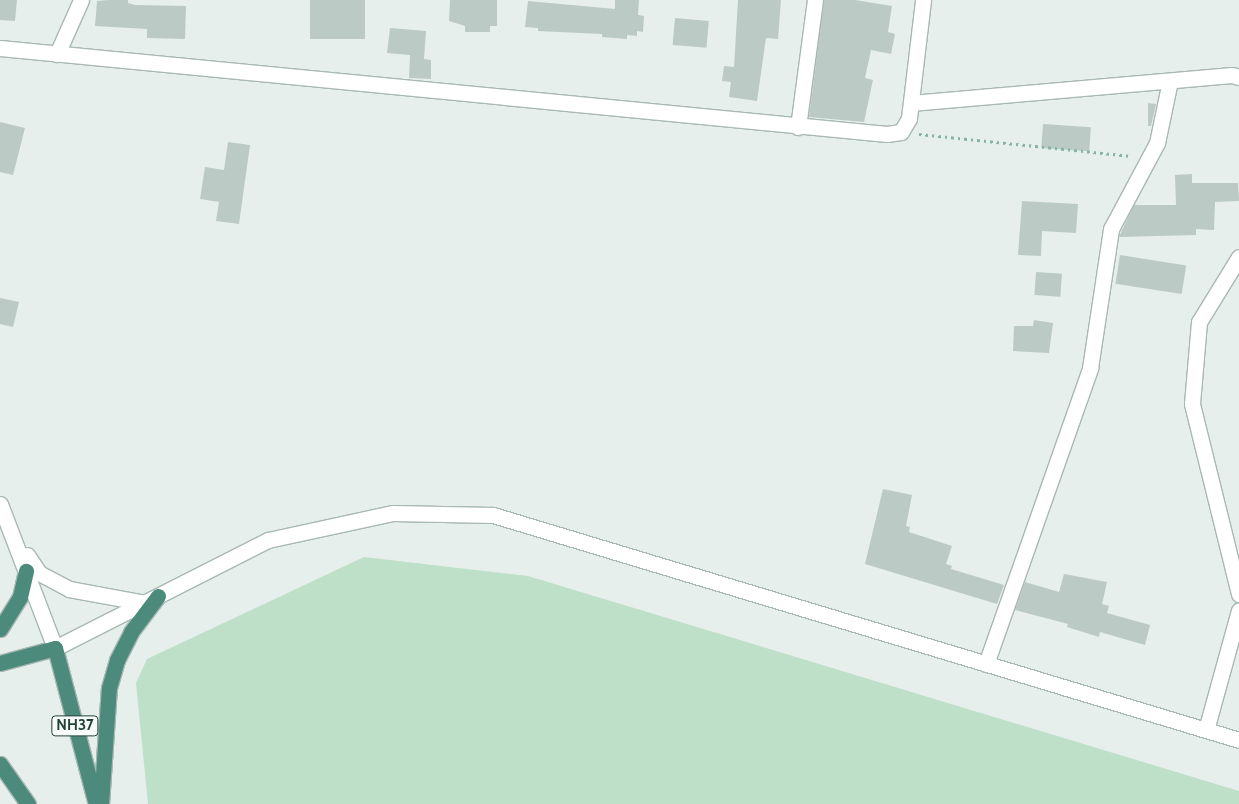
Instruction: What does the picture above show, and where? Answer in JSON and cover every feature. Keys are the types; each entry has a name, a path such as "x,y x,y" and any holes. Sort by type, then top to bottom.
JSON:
{"highway":[{"path":"0,629 20,597 26,571"},
{"path":"100,804 108,688 117,660 131,632 152,599"},
{"path":"0,662 55,648"},
{"name":"NH37","path":"55,648 96,804"},
{"path":"0,764 28,804"}],"street":[{"path":"57,54 81,0"},
{"path":"798,126 815,0"},
{"path":"0,48 887,134 901,132 909,118 923,0"},
{"path":"911,103 1170,81 1239,78"},
{"path":"986,664 1090,368 1111,230 1157,143 1170,81"},
{"path":"1239,257 1199,322 1192,404 1239,594"},
{"path":"0,504 55,648 268,540 393,513 494,515 1239,740"},
{"path":"11,532 39,573 69,589 152,599"},
{"path":"1206,730 1239,610"}],"path":[{"path":"901,132 1149,158"}],"green space":[{"path":"364,557 528,576 1239,791 1239,804 148,804 136,683 147,659"}],"building":[{"path":"0,0 17,0 15,21 0,20"},
{"path":"128,0 128,3 135,5 186,6 185,39 147,38 147,29 95,26 97,1"},
{"path":"310,0 365,0 365,39 310,39"},
{"path":"450,0 497,0 497,26 490,26 490,32 465,32 465,26 449,21"},
{"path":"615,0 639,0 638,15 644,16 643,32 637,31 637,36 627,35 627,39 602,37 602,34 538,31 538,28 525,27 528,1 615,9"},
{"path":"738,0 781,0 778,39 766,38 757,101 729,97 731,82 722,81 724,66 734,67"},
{"path":"824,0 855,0 892,6 888,32 895,34 891,54 871,50 865,78 873,80 864,122 809,117"},
{"path":"675,18 709,21 707,48 673,45"},
{"path":"390,28 426,31 424,59 431,60 431,79 409,78 410,55 387,53"},
{"path":"1148,103 1156,104 1151,126 1148,126"},
{"path":"0,122 25,128 13,175 0,172"},
{"path":"1043,124 1091,127 1089,151 1041,148"},
{"path":"228,142 250,145 239,224 216,221 219,202 200,199 205,167 224,170"},
{"path":"1192,174 1192,183 1238,183 1239,201 1215,202 1214,230 1196,229 1196,235 1119,237 1134,205 1176,205 1175,175"},
{"path":"1022,201 1078,204 1076,233 1042,231 1041,256 1018,255"},
{"path":"1120,255 1186,265 1182,294 1115,284"},
{"path":"1036,272 1062,274 1060,297 1034,295"},
{"path":"0,298 19,302 13,327 0,324"},
{"path":"1034,320 1053,323 1049,353 1013,351 1014,326 1033,326"},
{"path":"883,489 912,495 906,526 910,527 909,532 952,546 946,564 952,566 951,569 1004,585 997,604 865,564"},
{"path":"1064,574 1107,582 1102,604 1109,606 1107,613 1150,625 1145,645 1100,632 1099,637 1067,627 1068,624 1015,610 1025,582 1059,592"}]}
